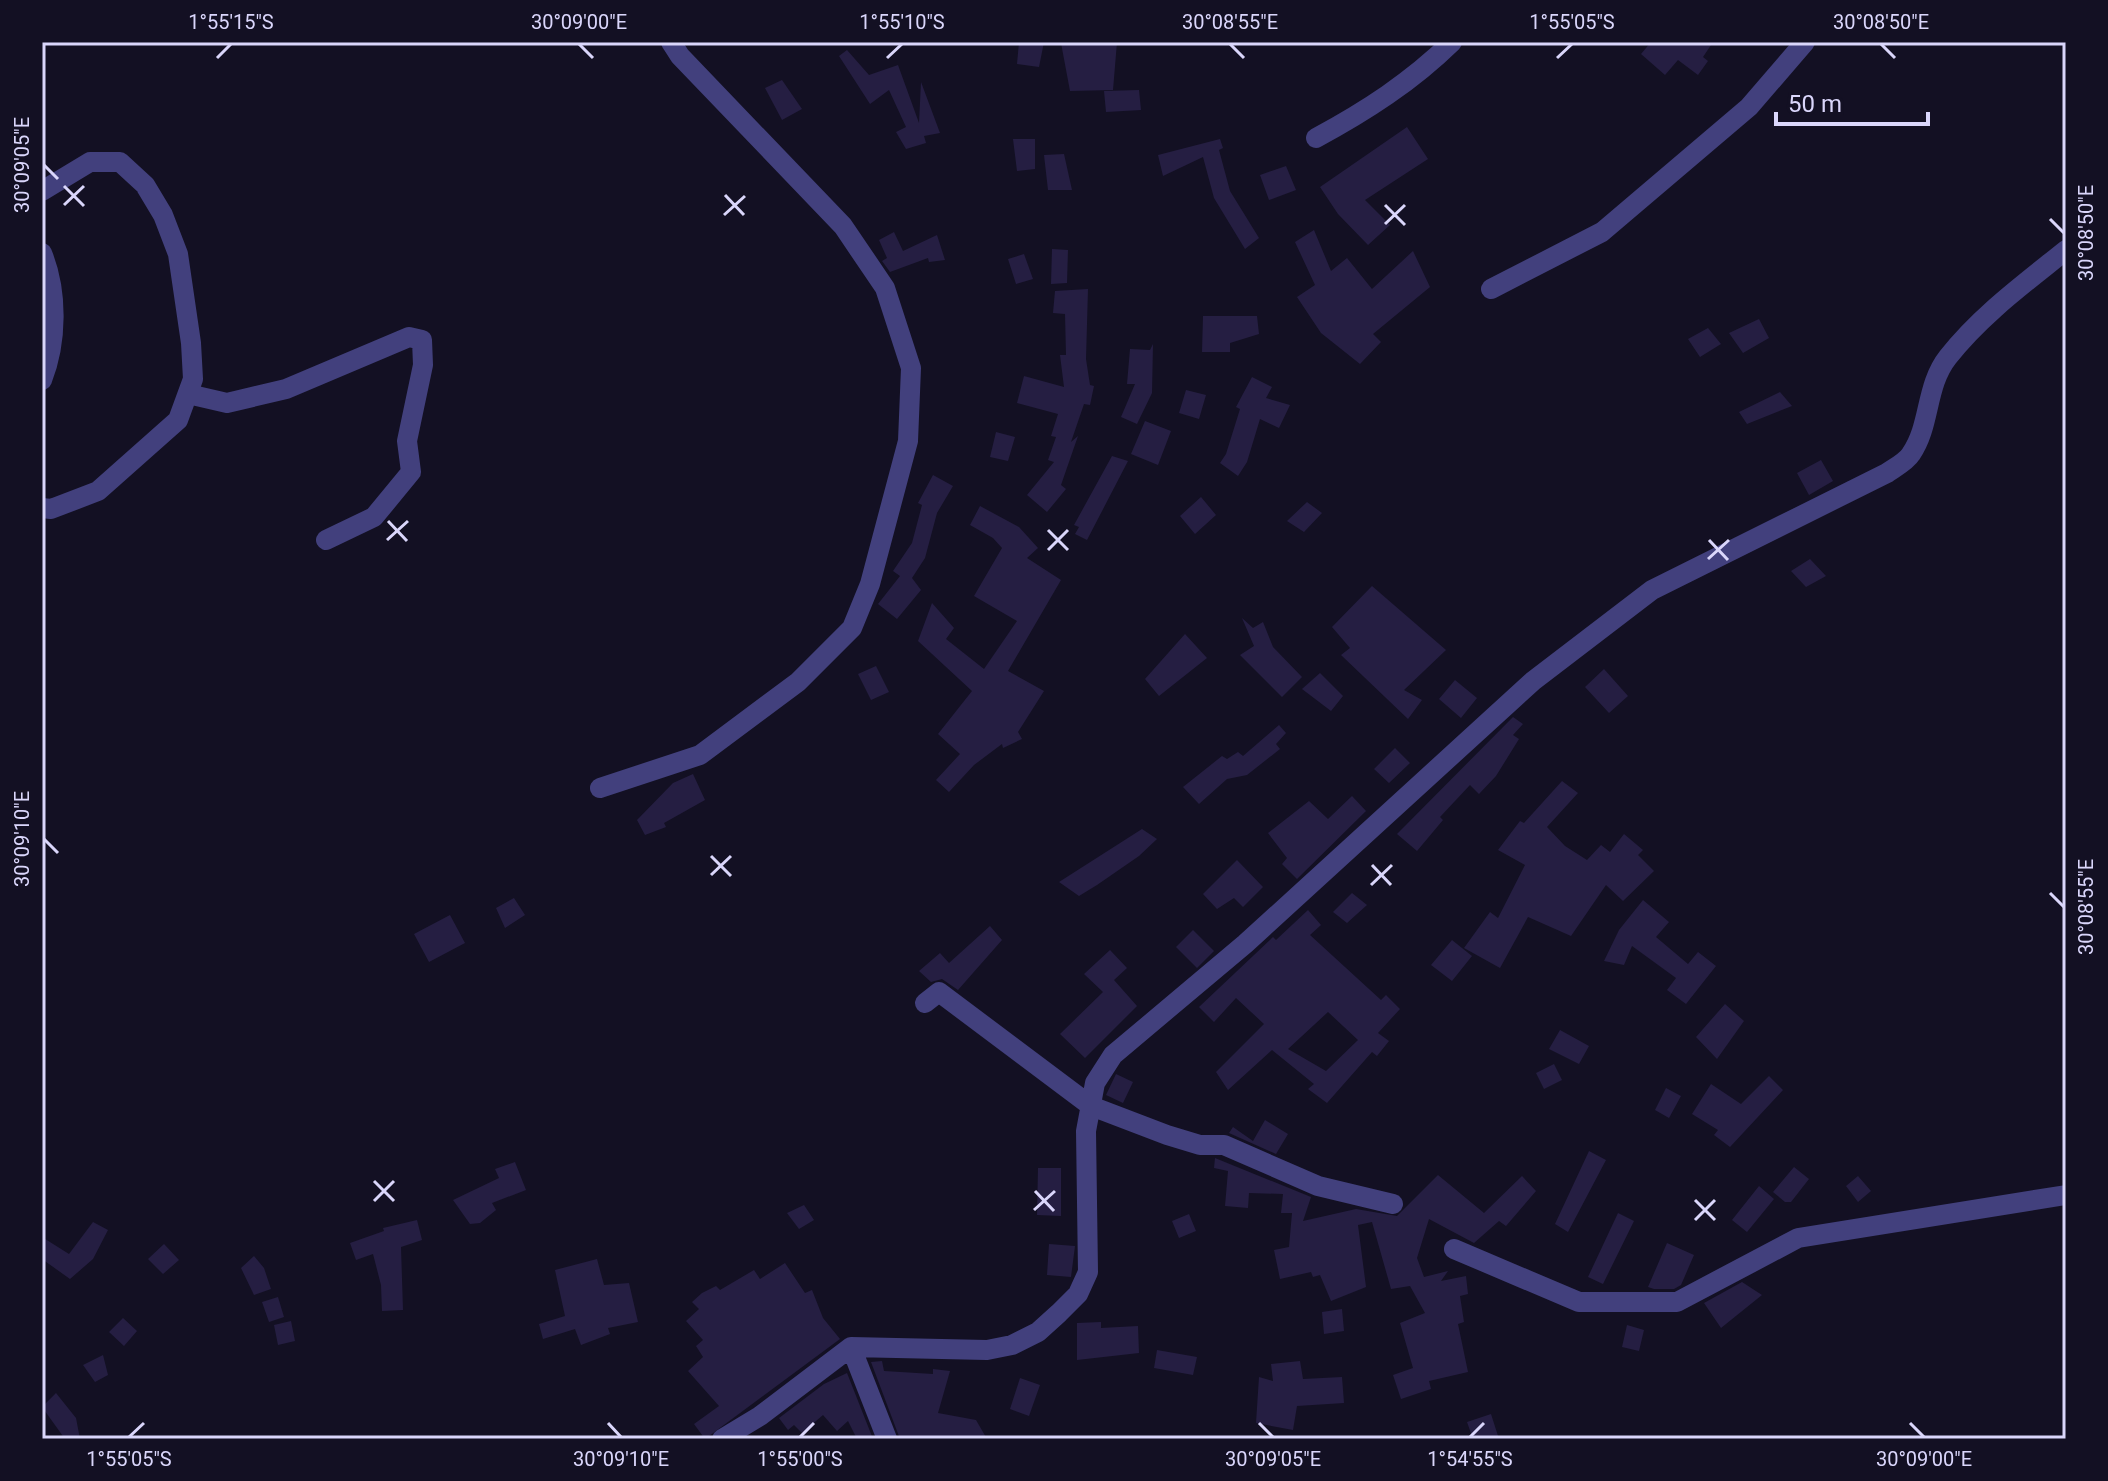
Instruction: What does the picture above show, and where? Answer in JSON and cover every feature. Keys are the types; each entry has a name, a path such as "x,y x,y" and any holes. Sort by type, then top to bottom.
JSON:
{"street":[{"path":"600,788 700,755 798,682 852,628 870,584 908,441 911,368 885,288 843,226 680,56 671,42"},
{"path":"1316,138 1368,110 1426,67 1452,42"},
{"path":"1491,289 1602,232 1749,107 1805,42"},
{"path":"42,191 90,162 120,162 145,185 163,215 178,254 193,379 178,420 98,491 51,509 42,508"},
{"path":"722,1439 760,1416 851,1347 987,1350 1012,1345 1038,1332 1078,1294 1088,1272 1086,1131 1095,1083 1113,1055 1245,944 1533,681 1652,590 1887,473 1910,456 1921,431 1929,394 1946,359 1994,308 2066,250"},
{"path":"42,253 54,293 51,344 42,380"},
{"path":"188,394 227,403 286,389 409,337 422,340 423,365 407,441 411,472 374,517 326,540"},
{"path":"925,1003 939,992 1091,1106 1200,1145 1224,1145 1318,1186 1393,1204"},
{"path":"1454,1249 1579,1302 1677,1302 1798,1238 2066,1195"},
{"path":"851,1347 887,1439"}],"building":[{"path":"1019,42 1044,42 1039,67 1017,64"},
{"path":"1117,42 1113,90 1070,91 1061,43"},
{"path":"1651,42 1713,42 1703,57 1708,61 1698,75 1678,60 1665,75 1641,54"},
{"path":"847,50 869,75 898,65 919,123 921,82 940,133 924,136 926,143 906,149 896,132 906,127 889,90 870,104 839,56"},
{"path":"782,80 802,109 782,120 765,88"},
{"path":"1139,90 1141,110 1106,112 1104,91"},
{"path":"1407,127 1428,159 1365,200 1390,225 1368,245 1338,214 1320,187"},
{"path":"1013,139 1035,139 1035,169 1017,171"},
{"path":"1220,139 1223,148 1219,150 1230,191 1259,238 1245,249 1214,198 1203,157 1163,176 1158,155"},
{"path":"1064,154 1072,190 1048,190 1044,155"},
{"path":"1286,166 1296,190 1269,200 1260,175"},
{"path":"1314,230 1331,271 1347,258 1372,289 1413,251 1430,287 1373,334 1381,342 1360,364 1321,333 1297,297 1315,285 1295,242"},
{"path":"894,232 903,251 937,235 945,260 929,262 928,258 890,272 882,261 887,258 879,240"},
{"path":"1052,249 1068,250 1067,283 1051,284"},
{"path":"1024,254 1033,279 1016,284 1008,259"},
{"path":"1088,289 1086,359 1090,385 1094,386 1090,405 1084,404 1071,442 1078,436 1061,485 1066,489 1047,512 1027,495 1054,462 1048,460 1056,437 1051,436 1058,414 1017,403 1024,376 1064,387 1060,355 1066,355 1065,314 1053,313 1055,291"},
{"path":"1203,316 1257,316 1259,334 1230,343 1230,352 1202,352"},
{"path":"1759,319 1769,338 1743,353 1729,333"},
{"path":"1708,328 1721,344 1700,357 1688,339"},
{"path":"1153,344 1152,393 1137,424 1121,417 1135,384 1127,384 1130,349 1150,350"},
{"path":"1252,377 1272,387 1266,398 1290,405 1279,428 1260,419 1247,462 1238,476 1220,463 1226,454 1240,409 1236,407"},
{"path":"1186,390 1206,395 1199,419 1179,413"},
{"path":"1780,392 1792,406 1747,424 1739,412"},
{"path":"1145,421 1171,431 1158,465 1131,454"},
{"path":"996,432 1015,437 1008,461 990,457"},
{"path":"1112,456 1128,461 1087,540 1075,534 1079,527 1074,525"},
{"path":"1821,460 1833,481 1809,495 1797,473"},
{"path":"933,475 953,486 937,513 925,558 912,578 921,590 897,619 878,604 900,576 893,571 912,543 922,505 918,503"},
{"path":"1201,497 1216,515 1195,534 1180,516"},
{"path":"1307,502 1322,513 1304,532 1287,521"},
{"path":"980,506 1019,527 1038,548 1027,558 1061,580 1008,671 1044,691 1018,732 1022,739 1003,748 1002,744 974,765 949,792 936,780 960,754 938,734 972,691 918,641 932,603 954,628 946,639 984,669 1017,621 974,596 1002,548 993,538 970,525"},
{"path":"1810,559 1826,576 1806,587 1791,571"},
{"path":"1372,586 1446,650 1404,690 1422,700 1408,719 1341,655 1350,648 1332,627"},
{"path":"1242,618 1253,628 1263,622 1273,647 1302,677 1282,697 1240,655 1254,646"},
{"path":"1185,634 1207,658 1159,696 1145,679"},
{"path":"876,666 889,692 871,700 858,674"},
{"path":"1604,669 1628,696 1609,713 1585,687"},
{"path":"1320,673 1343,696 1331,711 1302,689"},
{"path":"1455,680 1477,698 1461,718 1439,699"},
{"path":"1513,717 1523,724 1513,735 1519,739 1496,776 1479,794 1470,785 1440,817 1443,820 1417,851 1397,834"},
{"path":"1279,725 1286,733 1276,744 1280,749 1247,775 1227,779 1199,804 1183,787 1222,756 1227,759 1238,752 1243,756"},
{"path":"1395,748 1410,763 1389,783 1374,769"},
{"path":"693,774 705,800 664,823 666,827 645,835 637,820 673,783"},
{"path":"1562,781 1578,793 1547,827 1565,846 1587,860 1601,845 1610,852 1624,834 1643,850 1638,855 1654,871 1623,901 1606,885 1571,936 1528,917 1500,968 1464,948 1490,912 1498,918 1525,865 1498,850 1520,821 1524,823"},
{"path":"1352,796 1366,811 1297,879 1282,864 1287,858 1268,833 1309,801 1328,819"},
{"path":"1142,829 1157,839 1139,856 1097,885 1079,896 1059,882"},
{"path":"1237,860 1263,887 1243,907 1234,898 1217,909 1203,894"},
{"path":"1352,893 1367,905 1347,923 1333,912"},
{"path":"514,898 525,915 505,928 496,908"},
{"path":"1643,900 1669,922 1656,937 1688,964 1698,952 1716,966 1686,1004 1667,990 1676,978 1632,946 1624,965 1604,961 1619,930"},
{"path":"1308,910 1321,925 1310,935 1381,1000 1386,995 1400,1009 1378,1033 1389,1041 1377,1056 1372,1052 1327,1103 1308,1089 1314,1084 1272,1050 1228,1090 1216,1072 1264,1024 1236,998 1214,1022 1199,1007 1273,937 1276,940","holes":["1328,1012 1358,1040 1326,1071 1288,1049"]},
{"path":"450,915 465,943 429,962 414,934"},
{"path":"990,926 1002,940 958,990 942,979 931,982 919,971 940,953 949,963"},
{"path":"1193,930 1214,951 1197,968 1176,947"},
{"path":"1452,940 1472,956 1452,981 1431,965"},
{"path":"1110,950 1127,968 1114,980 1137,1006 1085,1058 1060,1034 1103,992 1084,974"},
{"path":"1725,1004 1744,1021 1717,1059 1696,1037"},
{"path":"1560,1030 1589,1046 1579,1064 1549,1049"},
{"path":"1554,1064 1562,1080 1544,1089 1536,1073"},
{"path":"1116,1074 1133,1082 1123,1103 1106,1095"},
{"path":"1769,1076 1783,1090 1730,1147 1714,1135 1718,1130 1692,1114 1711,1084 1741,1104"},
{"path":"1666,1088 1681,1096 1669,1118 1655,1110"},
{"path":"1265,1120 1288,1134 1276,1154 1229,1133 1233,1127 1253,1141"},
{"path":"1589,1151 1606,1160 1568,1232 1555,1224"},
{"path":"1215,1158 1311,1197 1303,1221 1356,1209 1397,1216 1438,1175 1484,1213 1522,1176 1536,1191 1506,1226 1499,1221 1474,1243 1429,1219 1417,1258 1424,1277 1448,1271 1441,1281 1466,1276 1468,1294 1460,1296 1464,1322 1458,1324 1468,1372 1429,1381 1431,1389 1401,1399 1393,1375 1413,1368 1400,1323 1425,1313 1410,1286 1391,1289 1372,1222 1358,1225 1366,1287 1331,1301 1320,1275 1313,1277 1311,1272 1280,1279 1274,1250 1289,1247 1292,1213 1281,1213 1283,1194 1249,1193 1248,1208 1225,1206 1228,1171 1214,1168"},
{"path":"515,1162 526,1190 492,1203 496,1210 480,1223 470,1224 453,1200 499,1178 495,1169"},
{"path":"1794,1167 1809,1179 1791,1202 1785,1202 1773,1192"},
{"path":"1038,1168 1061,1168 1061,1216 1037,1215"},
{"path":"1858,1176 1871,1191 1858,1202 1846,1186"},
{"path":"1759,1186 1774,1199 1747,1232 1732,1220"},
{"path":"804,1205 814,1220 799,1229 787,1213"},
{"path":"1618,1213 1634,1221 1603,1284 1588,1277"},
{"path":"1189,1214 1196,1231 1179,1238 1172,1221"},
{"path":"417,1220 422,1240 401,1247 403,1310 382,1311 381,1285 373,1254 356,1260 350,1243 384,1231 383,1228"},
{"path":"93,1222 108,1230 93,1259 70,1279 42,1259 42,1237 69,1254"},
{"path":"1667,1243 1694,1255 1681,1285 1674,1289 1648,1287"},
{"path":"164,1244 179,1260 163,1274 148,1259"},
{"path":"1049,1244 1075,1246 1071,1277 1047,1275"},
{"path":"254,1256 264,1268 271,1289 254,1295 241,1268"},
{"path":"597,1259 604,1285 629,1283 638,1322 608,1328 610,1334 581,1345 575,1329 543,1339 539,1324 565,1316 555,1270"},
{"path":"785,1263 805,1293 812,1290 823,1318 840,1339 705,1439 694,1424 719,1406 688,1371 703,1357 696,1346 703,1340 686,1321 699,1309 692,1302 702,1293 716,1286 720,1290 754,1270 760,1279"},
{"path":"1742,1282 1762,1295 1721,1328 1704,1303"},
{"path":"278,1297 284,1317 269,1322 262,1302"},
{"path":"1342,1309 1344,1331 1324,1334 1322,1312"},
{"path":"123,1318 137,1331 124,1346 109,1332"},
{"path":"291,1321 295,1341 278,1345 274,1325"},
{"path":"1101,1322 1101,1328 1138,1326 1139,1353 1077,1360 1077,1323"},
{"path":"1627,1325 1644,1330 1639,1351 1622,1347"},
{"path":"1157,1350 1197,1357 1193,1375 1154,1368"},
{"path":"103,1355 108,1375 95,1382 83,1365"},
{"path":"882,1361 884,1371 933,1374 933,1369 950,1371 938,1413 976,1420 987,1439 900,1439 871,1362"},
{"path":"1300,1361 1303,1379 1342,1377 1344,1403 1297,1406 1293,1430 1256,1423 1259,1377 1273,1381 1271,1364"},
{"path":"847,1373 873,1439 857,1439 848,1421 837,1431 823,1415 802,1433 794,1425 788,1430 779,1418 824,1384"},
{"path":"1020,1378 1040,1385 1029,1416 1010,1409"},
{"path":"56,1393 76,1418 80,1439 65,1439 42,1407"},
{"path":"1491,1414 1499,1439 1473,1439 1467,1422"}]}
